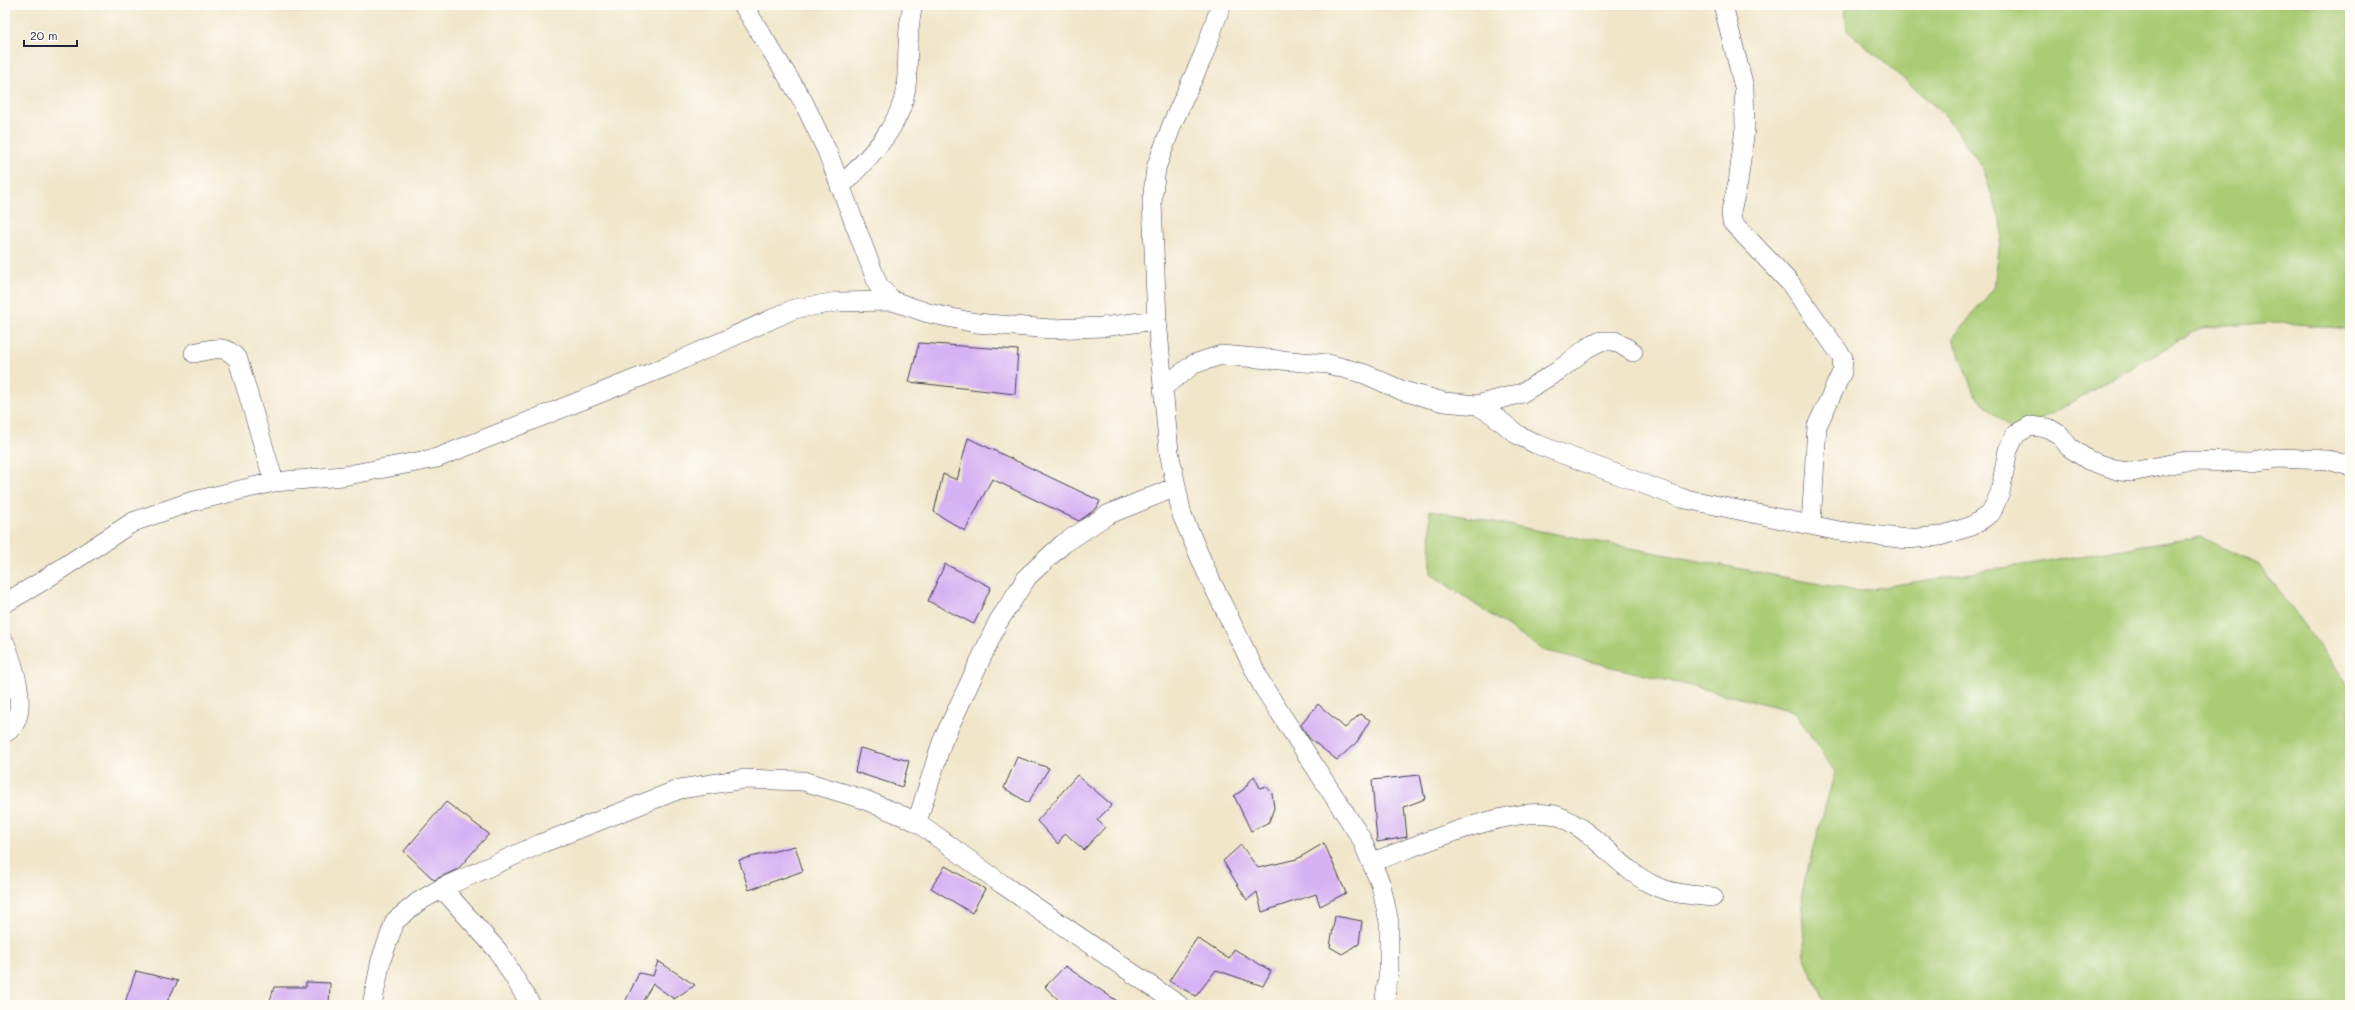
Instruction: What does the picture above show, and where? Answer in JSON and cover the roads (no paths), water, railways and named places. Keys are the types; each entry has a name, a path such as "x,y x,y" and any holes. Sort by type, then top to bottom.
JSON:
{"street":[{"path":"743,5 803,101 827,151 878,285 893,301"},
{"path":"840,187 876,149 897,118 906,88 913,5"},
{"path":"1220,5 1203,56 1173,122 1156,168 1152,202 1157,320 1169,452 1182,515 1207,574 1262,684 1361,838 1381,884 1390,922 1389,971 1384,1005"},
{"path":"1723,5 1730,28 1744,94 1745,128 1738,183 1731,211 1732,222 1790,283 1843,358 1842,372 1817,426 1811,526"},
{"path":"5,603 41,582 133,522 190,502 274,482 343,476 437,458 668,366 794,309 837,302 893,301 928,312 976,323 1051,329 1102,327 1157,320"},
{"path":"1164,387 1194,364 1221,355 1243,356 1328,364 1365,374 1403,392 1444,402 1477,405 1522,393 1558,372 1587,348 1600,341 1615,341 1633,352"},
{"path":"194,353 219,348 232,352 238,360 274,482"},
{"path":"1477,405 1492,414 1518,435 1536,444 1681,498 1839,531 1907,538 1940,536 1972,526 1991,513 2000,493 2008,450 2016,434 2030,426 2048,428 2060,435 2069,447 2088,460 2120,471 2132,472 2186,461 2252,462 2278,458 2328,460 2350,466"},
{"path":"917,822 942,742 998,622 1028,576 1063,544 1107,515 1176,487"},
{"path":"5,642 16,674 19,702 14,725 5,733"},
{"path":"372,1005 381,960 395,921 418,902 442,888 540,844 680,789 744,779 803,781 863,799 917,822 1002,884 1179,1005"},
{"path":"1372,862 1480,824 1528,812 1557,815 1588,832 1621,862 1649,884 1669,892 1713,897"},
{"path":"442,888 498,951 531,1005"}]}
